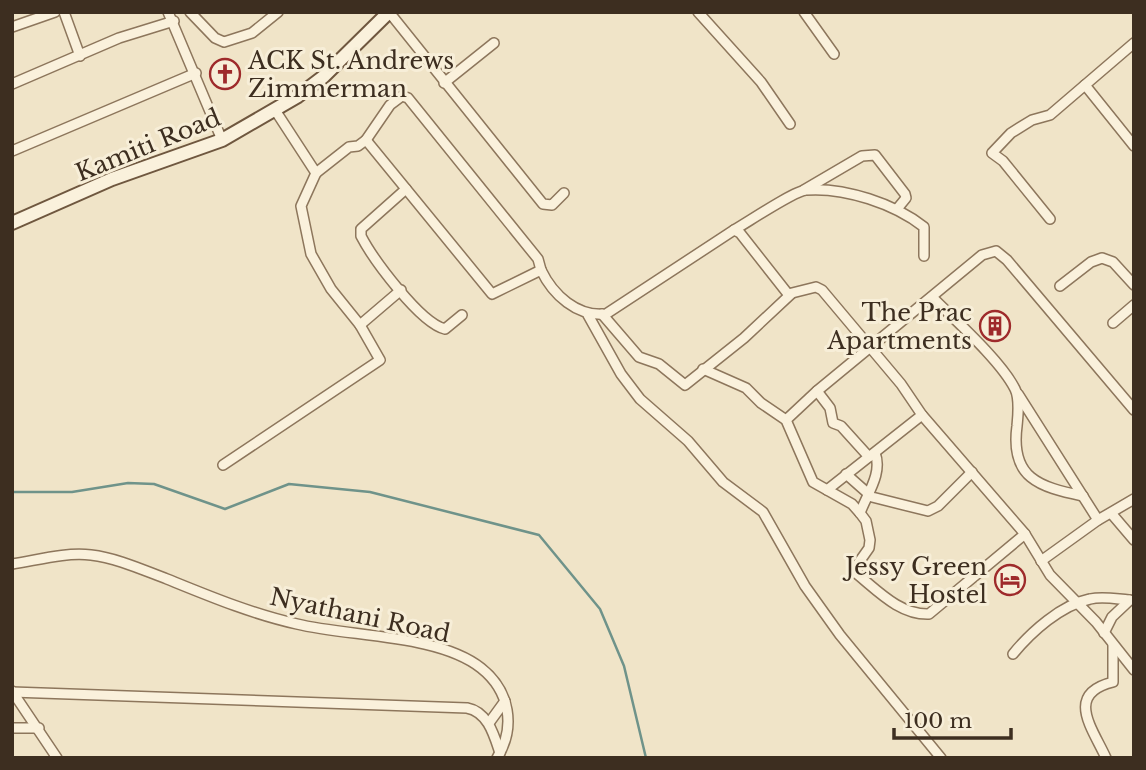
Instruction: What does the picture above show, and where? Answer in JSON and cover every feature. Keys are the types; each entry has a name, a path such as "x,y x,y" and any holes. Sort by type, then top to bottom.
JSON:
{"main road":[{"name":"Kamiti Road","path":"12,223 112,179 222,140 275,110 327,73 389,12"}],"street":[{"path":"12,27 55,12"},
{"path":"64,12 80,56"},
{"path":"169,12 222,140"},
{"path":"193,13 215,38 224,42 252,33 278,12"},
{"path":"389,12 543,204 552,205 564,192"},
{"path":"698,12 761,82 790,124"},
{"path":"804,12 834,54"},
{"path":"13,81 119,38 174,22"},
{"path":"444,83 494,43"},
{"path":"1050,219 1003,161 992,153 1011,133 1032,120 1050,115 1134,43"},
{"path":"12,151 196,73"},
{"path":"1085,85 1134,146"},
{"path":"223,465 379,362 380,358 360,324 331,289 311,254 301,206 316,173 349,147 358,146 366,140 390,104 402,96 408,98 538,259 541,270 555,292 588,315 621,374 640,399 688,441 723,482 764,512 805,586 839,635 941,758"},
{"path":"275,110 316,173"},
{"path":"366,140 492,294 541,270"},
{"path":"588,315 601,314 734,230 862,156 875,155 905,194 906,198 897,209"},
{"path":"406,189 360,229 366,244 401,290 440,328 445,329 462,315"},
{"path":"804,190 858,196 897,209 924,227 924,256"},
{"path":"734,230 751,244 781,288 791,294"},
{"path":"786,420 932,296 982,256 996,251 1003,255 1134,410"},
{"path":"1060,286 1091,262 1102,258 1113,262 1134,285"},
{"path":"601,314 639,357 659,364 681,384 688,383 791,294 816,288 822,290 922,415 1025,534 1050,575 1078,603 1134,670"},
{"path":"360,324 401,290"},
{"path":"932,296 989,355 1015,389 1098,520"},
{"path":"1113,323 1134,305"},
{"path":"704,369 746,388 761,403 786,420 813,482 852,504 860,513 866,522 870,540 869,548 857,565 858,574 886,600 922,614 936,610 1025,534"},
{"path":"1015,389 1018,416 1015,455 1033,478 1047,488 1083,496"},
{"path":"817,391 830,408 833,423 841,426 878,462 876,475 860,513"},
{"path":"827,490 922,415"},
{"path":"846,474 867,494 928,511 937,506 972,472"},
{"path":"1041,561 1098,520 1134,499"},
{"path":"1111,513 1134,540"},
{"name":"Nyathani Road","path":"12,564 56,556 99,556 275,619 438,649 483,669 505,701"},
{"path":"1013,654 1028,636 1078,603 1104,597 1131,598"},
{"path":"1104,633 1112,617 1131,598"},
{"path":"1106,758 1087,719 1085,704 1091,692 1112,682 1113,645"},
{"path":"12,691 467,708 478,712 489,723 499,755"},
{"path":"12,691 57,758"},
{"path":"489,723 505,701"},
{"path":"499,755 510,726 505,701"},
{"path":"12,728 39,729"}],"waterway":[{"path":"12,492 72,492 128,483 154,484 225,509 289,484 370,492 539,535 600,609 624,666 646,758"}],"place":[{"name":"ACK St. Andrews Zimmerman","path":"225,74"},
{"name":"The Prac Apartments","path":"995,326"},
{"name":"Jessy Green Hostel","path":"1010,580"}]}
